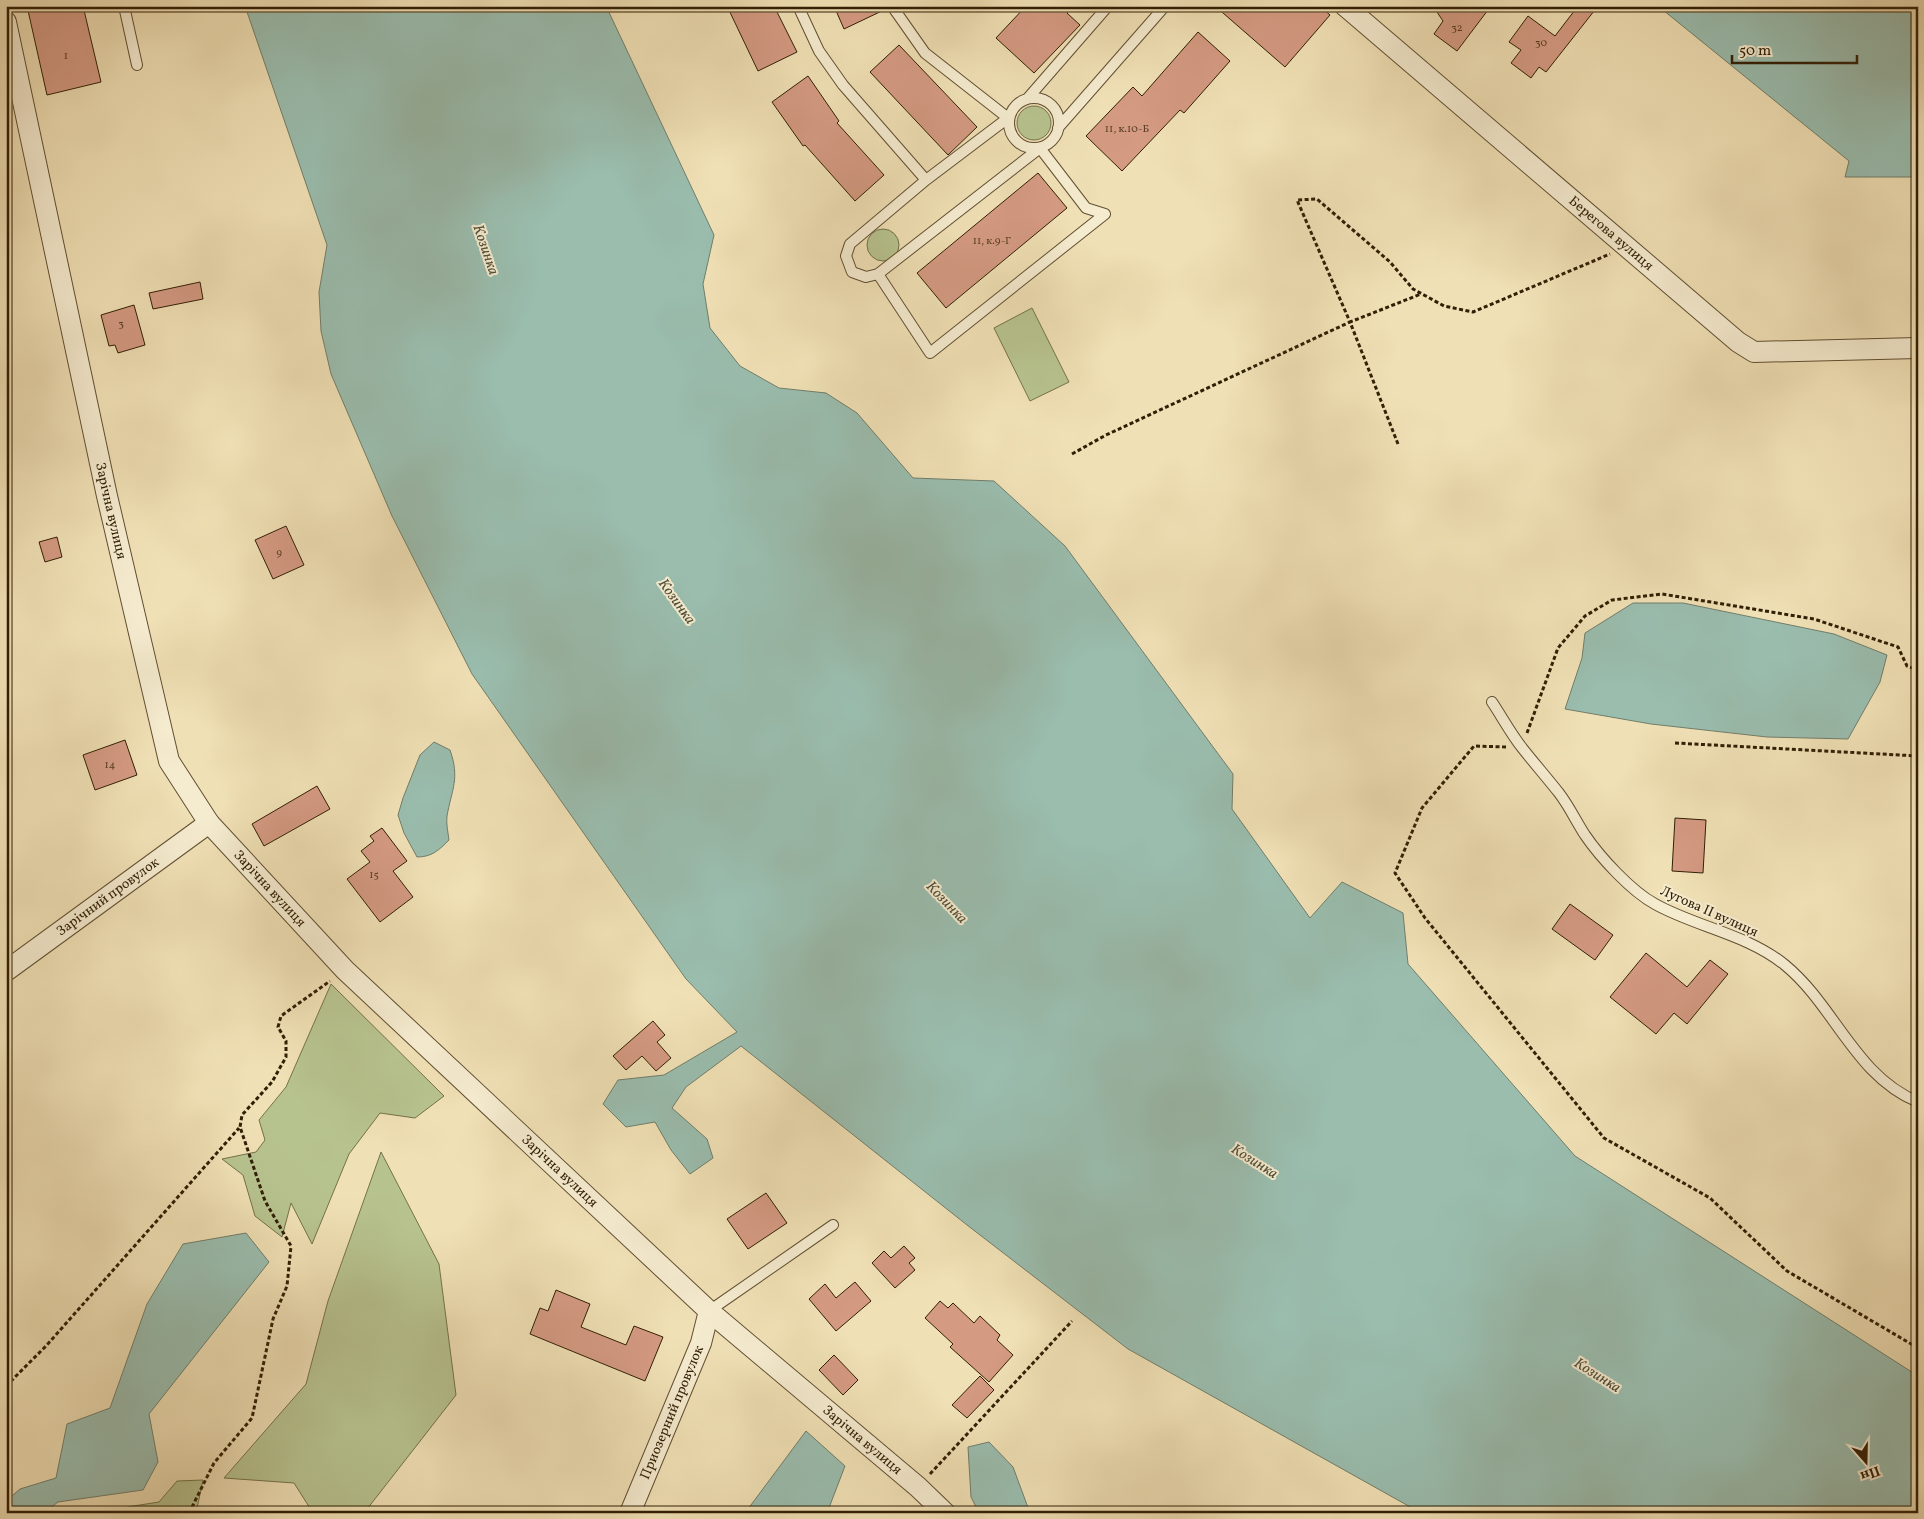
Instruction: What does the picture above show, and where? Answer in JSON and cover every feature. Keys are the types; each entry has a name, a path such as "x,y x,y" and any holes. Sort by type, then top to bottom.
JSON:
{"street":[{"name":"Берегова вулиця","path":"1345,6 1738,342 1754,352 1918,348"},
{"name":"Зарічна вулиця","path":"6,22 106,496 168,761 209,823 345,970 709,1311 918,1487 945,1513"},
{"name":"Зарічний провулок","path":"6,971 209,823"},
{"name":"Приозерний провулок","path":"630,1513 701,1343 709,1311"}],"lane":[{"path":"124,6 137,65"},
{"path":"798,6 819,51 843,85 926,180"},
{"path":"878,274 930,353 1105,214 1086,208 1040,148 1024,145 1017,141 1012,134 1008,118 925,53 892,6"},
{"path":"1108,6 1028,98 1016,105 1008,118 926,180 850,244 846,256 852,272 866,277 878,274 1052,140 1058,128 1165,6"},
{"path":"1028,98 1044,100 1051,105 1059,120 1058,128"},
{"name":"Лугова II вулиця","path":"1492,702 1522,748 1560,795 1586,836 1616,874 1654,904 1755,946 1785,964 1808,988 1856,1053 1877,1075 1900,1094 1918,1102"},
{"path":"709,1311 833,1225"}],"path":[{"path":"1398,444 1350,322 1297,200 1317,199 1390,262 1413,289 1444,306 1473,312 1626,247"},
{"path":"1072,454 1106,434 1350,322 1422,294"},
{"path":"1918,670 1907,666 1898,647 1814,619 1662,594 1612,600 1585,616 1558,648 1522,748 1474,746 1422,808 1395,873 1425,918 1604,1138 1710,1198 1786,1271 1918,1348"},
{"path":"1675,744 1918,756"},
{"path":"188,1513 214,1462 252,1418 273,1319 287,1286 291,1246 265,1201 240,1127 242,1115 272,1082 286,1057 286,1041 278,1027 281,1016 345,970"},
{"path":"6,1386 46,1346 240,1127"},
{"path":"918,1487 1072,1322"}],"green space":[{"path":"1034,106 1046,111 1051,123 1046,135 1034,140 1022,135 1017,123 1022,111"},
{"path":"883,229 895,233 899,245 895,257 883,261 871,257 867,245 871,233"},
{"path":"1032,308 1069,382 1030,401 994,328"},
{"path":"331,984 444,1096 415,1118 380,1113 349,1154 312,1244 291,1203 282,1237 255,1216 243,1175 222,1159 256,1152 265,1140 259,1120 286,1087"},
{"path":"381,1152 439,1264 456,1395 364,1513 313,1513 294,1483 224,1478 306,1384 328,1301"},
{"path":"203,1480 196,1513 123,1513 127,1507 159,1502 177,1481"}],"water":[{"name":"Козинка","path":"245,6 606,6 714,235 703,284 710,328 740,366 779,388 826,393 857,413 913,478 994,481 1065,546 1233,774 1232,809 1310,918 1342,882 1403,913 1408,964 1575,1156 1918,1376 1918,1513 1421,1513 1128,1349 967,1225 741,1046 686,1087 672,1108 707,1139 713,1158 690,1174 671,1150 655,1122 626,1127 603,1104 618,1080 664,1075 737,1032 686,979 472,674 392,516 331,374 321,331 319,292 327,245"},
{"path":"1658,6 1918,6 1918,177 1845,177 1849,161"},
{"path":"1633,603 1683,603 1834,634 1887,655 1880,682 1848,739 1767,737 1651,724 1565,709 1582,658 1585,633"},
{"path":"434,742 450,750 453,760 455,776 447,819 449,840 435,852 427,856 417,857 404,833 398,815 420,755"},
{"path":"246,1233 269,1262 149,1414 158,1462 143,1490 58,1502 44,1513 6,1513 6,1501 20,1489 56,1478 67,1424 110,1408 147,1304 183,1244"},
{"path":"806,1431 845,1466 827,1513 745,1513"},
{"path":"989,1442 1013,1467 1030,1513 979,1513 971,1497 968,1447"}],"building":[{"path":"27,6 83,6 101,82 47,95"},
{"path":"727,6 774,6 797,52 758,71"},
{"path":"834,6 885,6 886,9 844,29"},
{"path":"1026,6 1073,6 1067,13 1080,25 1034,73 996,38"},
{"path":"1215,6 1320,6 1330,15 1285,67"},
{"path":"1433,6 1491,6 1457,51 1434,34 1443,21"},
{"path":"1578,6 1598,6 1546,72 1539,67 1531,78 1511,63 1521,50 1509,42 1528,16 1555,36"},
{"path":"1198,32 1230,61 1184,113 1180,110 1122,171 1086,136 1133,87 1142,96"},
{"path":"899,45 977,127 948,155 870,72"},
{"path":"808,76 839,121 837,123 884,175 855,201 805,145 803,146 772,102"},
{"path":"1038,173 1067,208 946,308 917,273"},
{"path":"200,282 203,299 153,309 149,293"},
{"path":"134,305 145,345 118,353 115,345 109,346 101,315"},
{"path":"286,526 304,565 273,579 255,540"},
{"path":"57,537 62,557 45,562 39,542"},
{"path":"125,740 137,775 95,790 83,755"},
{"path":"317,786 330,809 264,846 252,824"},
{"path":"1675,818 1706,820 1703,873 1672,871"},
{"path":"382,828 407,861 393,871 413,897 380,922 347,879 370,862 361,851 374,841 370,836"},
{"path":"1570,904 1613,935 1595,960 1552,929"},
{"path":"1646,953 1687,987 1710,960 1728,974 1687,1024 1674,1013 1656,1034 1610,997"},
{"path":"653,1021 665,1035 657,1042 671,1058 656,1071 642,1056 626,1070 613,1056"},
{"path":"766,1193 787,1223 748,1249 727,1219"},
{"path":"904,1246 915,1258 909,1263 915,1270 895,1288 872,1263 884,1251 891,1258"},
{"path":"855,1282 871,1301 836,1331 809,1299 825,1284 836,1298"},
{"path":"556,1290 590,1304 581,1327 626,1345 634,1326 663,1337 645,1381 530,1334 540,1308 548,1311"},
{"path":"940,1301 948,1308 953,1303 974,1323 980,1316 1000,1335 997,1340 1013,1355 989,1382 950,1347 953,1344 925,1318"},
{"path":"834,1355 858,1380 843,1395 819,1370"},
{"path":"980,1376 994,1390 967,1418 952,1405"}]}
